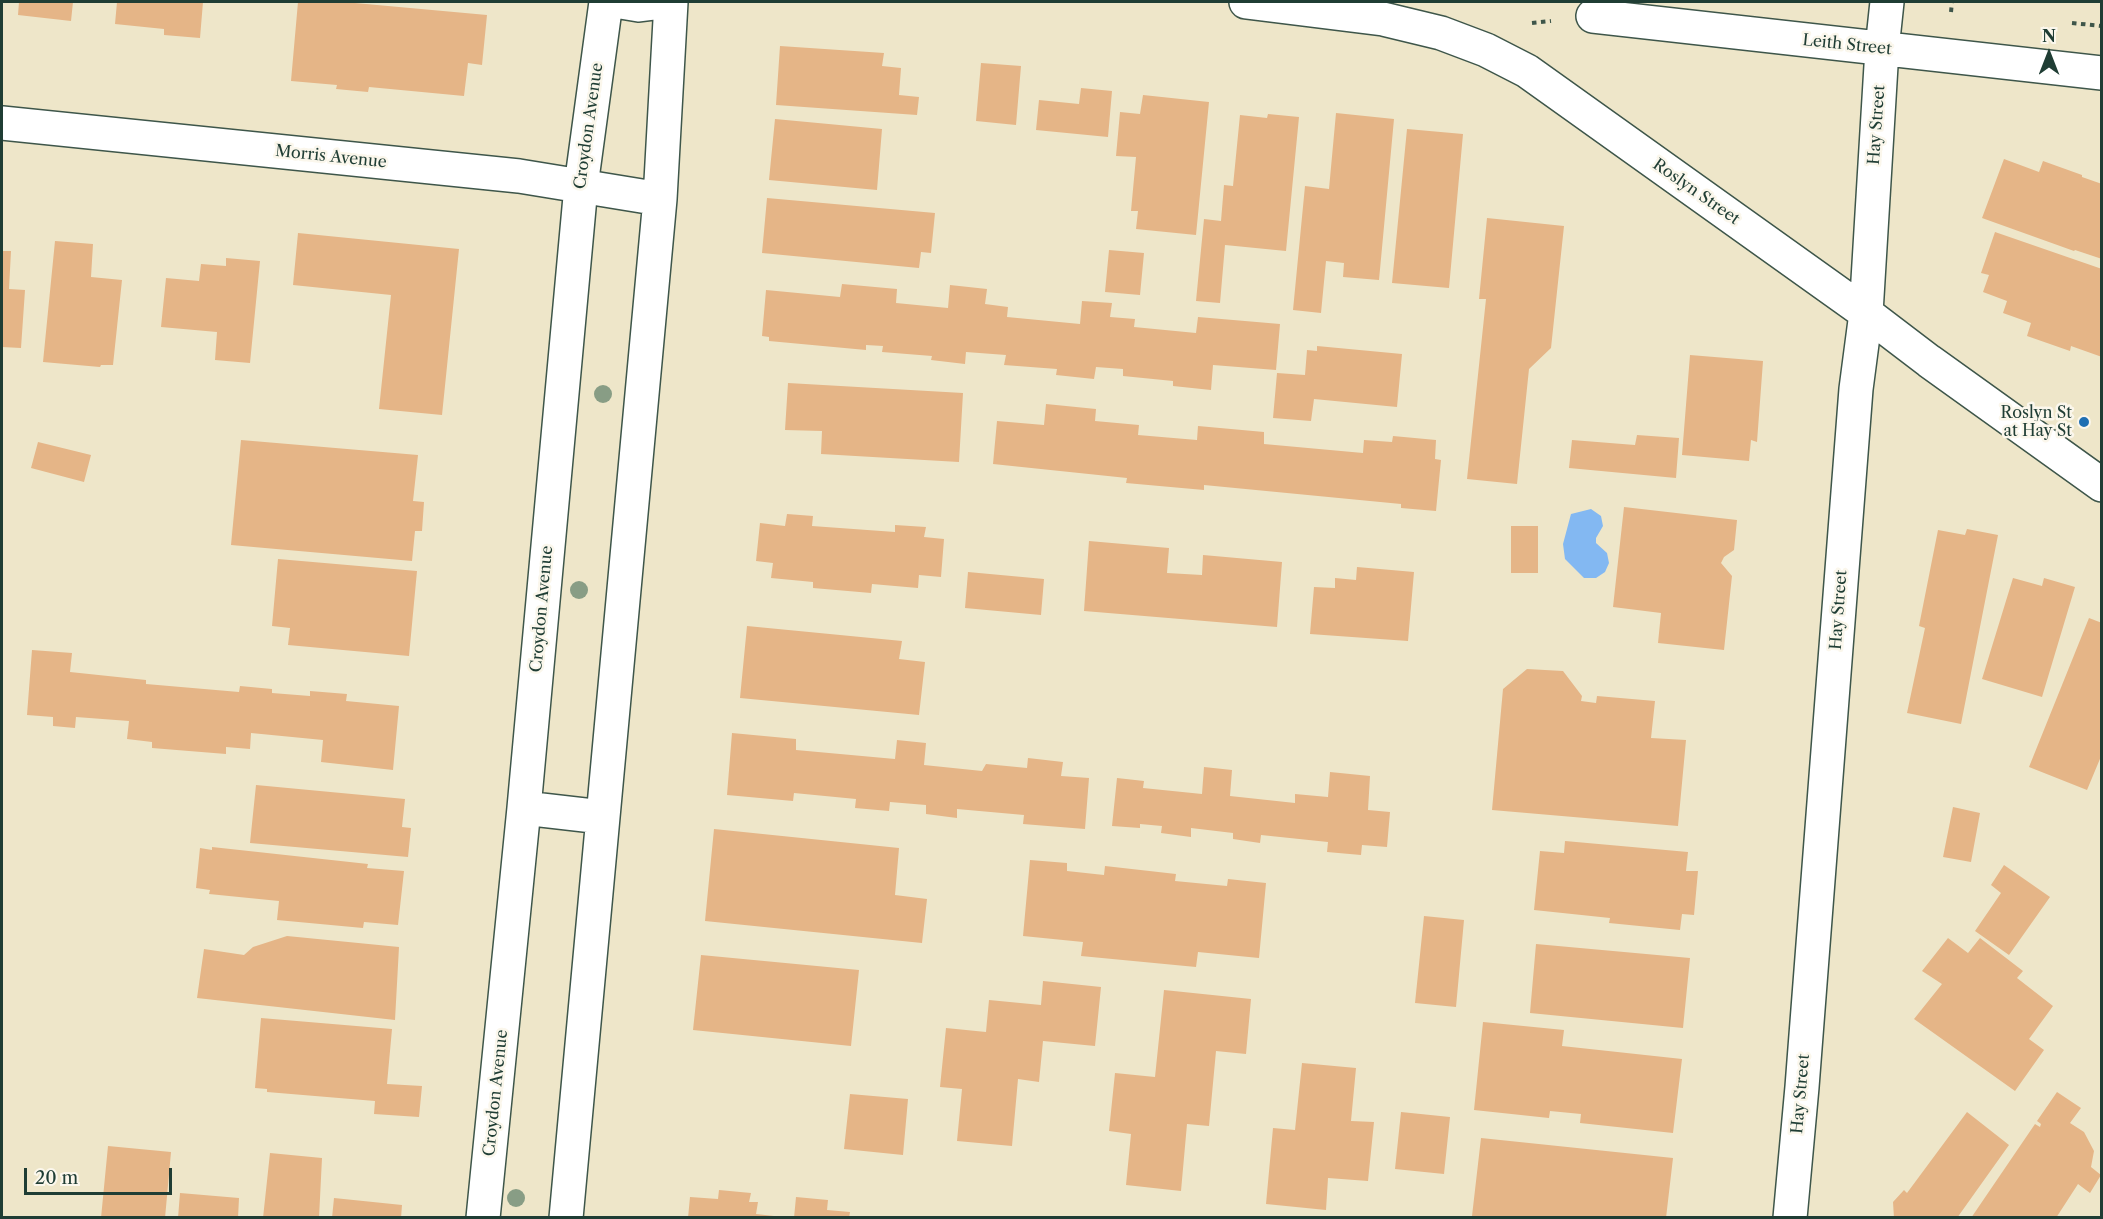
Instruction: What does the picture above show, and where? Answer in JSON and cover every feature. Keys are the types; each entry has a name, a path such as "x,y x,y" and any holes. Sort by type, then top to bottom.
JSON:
{"street":[{"name":"Croydon Avenue","path":"483,1218 524,808 581,186 606,2"},
{"path":"621,2 639,5 663,2"},
{"path":"566,1218 660,199 671,2"},
{"name":"Roslyn Street","path":"1246,2 1383,20 1441,33 1486,50 1527,71 1866,312 1929,361 2102,485"},
{"name":"Hay Street","path":"1790,1218 1856,389 1866,312 1882,49 1887,2"},
{"name":"Leith Street","path":"1593,16 2102,72"},
{"name":"Morris Avenue","path":"2,123 519,176 660,199"},
{"path":"524,808 602,817"}],"path":[{"path":"1951,12 1952,2"}],"water":[{"path":"1591,509 1601,516 1603,526 1596,538 1596,543 1607,553 1609,563 1605,572 1596,578 1584,578 1565,559 1563,544 1571,514"}],"building":[{"path":"19,2 73,2 71,21 18,15"},
{"path":"117,2 203,2 200,38 164,35 164,29 115,24"},
{"path":"298,2 344,2 487,15 482,65 468,63 464,96 369,87 368,92 336,89 337,85 291,81"},
{"path":"780,46 884,53 882,66 901,68 899,95 919,97 917,115 776,105"},
{"path":"981,63 1021,66 1016,125 976,121"},
{"path":"1081,88 1112,91 1108,137 1036,130 1039,100 1079,104"},
{"path":"1143,95 1209,102 1196,235 1136,229 1138,211 1131,211 1136,157 1116,156 1120,112 1140,114"},
{"path":"1336,113 1394,119 1379,280 1343,277 1344,263 1326,261 1321,313 1293,310 1305,186 1329,189"},
{"path":"1268,114 1299,117 1286,251 1225,245 1220,303 1196,301 1204,219 1221,221 1224,185 1233,186 1240,115 1267,118"},
{"path":"775,119 882,129 877,190 769,180"},
{"path":"1407,129 1463,134 1449,288 1392,283"},
{"path":"2004,159 2039,172 2043,161 2102,184 2102,259 1982,218"},
{"path":"767,198 935,213 931,253 921,252 919,268 762,253"},
{"path":"1487,218 1564,226 1551,348 1529,369 1517,484 1467,479 1486,299 1479,299"},
{"path":"1995,232 2102,269 2102,357 2071,346 2070,351 2027,336 2031,323 2003,313 2007,301 1983,292 1989,275 1981,273"},
{"path":"298,233 459,249 442,415 379,409 391,295 293,285"},
{"path":"55,241 93,244 91,277 122,280 113,365 101,365 100,367 43,362"},
{"path":"1109,250 1144,253 1140,295 1105,292"},
{"path":"2,251 11,251 9,289 25,290 21,348 2,347"},
{"path":"226,258 260,261 250,363 215,360 217,332 161,327 166,278 199,281 201,264 226,266"},
{"path":"842,284 897,289 896,303 948,308 950,285 987,289 985,304 1008,307 1007,317 1080,324 1082,301 1112,303 1110,317 1135,319 1134,327 1196,333 1198,317 1280,324 1276,370 1213,365 1211,390 1173,386 1173,381 1123,376 1123,369 1096,367 1094,379 1056,375 1057,369 1004,365 1006,355 966,352 965,364 931,360 932,356 882,352 883,346 866,345 866,350 769,341 769,337 762,336 766,290 840,297"},
{"path":"1317,346 1402,354 1397,407 1314,399 1311,421 1273,418 1277,373 1305,375 1307,350 1317,351"},
{"path":"1690,355 1763,361 1757,442 1751,440 1749,461 1682,455"},
{"path":"788,383 963,393 959,462 821,454 822,431 785,430"},
{"path":"1046,404 1096,409 1095,421 1139,425 1138,435 1197,440 1198,426 1264,432 1264,444 1363,453 1364,440 1392,442 1393,436 1436,440 1435,459 1441,460 1436,511 1401,508 1401,504 1204,485 1204,490 1126,483 1127,478 993,464 997,421 1044,425"},
{"path":"1637,435 1679,438 1676,478 1569,468 1572,440 1635,445"},
{"path":"241,440 418,455 413,501 424,502 422,531 415,531 412,561 231,545"},
{"path":"38,442 91,455 84,482 31,468"},
{"path":"1624,507 1737,520 1734,550 1724,557 1721,563 1732,576 1724,650 1658,643 1661,613 1613,607"},
{"path":"787,514 813,516 812,526 895,532 895,525 926,527 924,537 944,539 941,577 919,575 918,588 872,584 871,593 813,588 813,582 771,578 773,563 756,561 760,523 785,526"},
{"path":"1511,526 1538,526 1538,573 1511,573"},
{"path":"1967,529 1998,535 1961,724 1907,713 1925,628 1919,626 1938,530 1965,535"},
{"path":"1089,541 1169,548 1167,573 1202,575 1203,555 1282,562 1277,627 1084,611"},
{"path":"278,559 417,571 409,656 288,645 290,628 272,626"},
{"path":"1357,567 1414,572 1408,641 1310,634 1314,587 1335,588 1335,578 1356,580"},
{"path":"968,572 1044,579 1041,615 965,608"},
{"path":"2013,578 2042,586 2044,578 2075,587 2042,697 1982,679"},
{"path":"2089,618 2102,623 2102,754 2087,790 2029,767"},
{"path":"747,626 902,641 899,659 925,662 919,715 740,698"},
{"path":"32,650 72,653 70,672 146,680 146,684 239,692 240,686 272,689 272,693 310,696 310,691 347,694 346,701 399,706 393,770 321,762 323,740 251,733 250,749 226,747 226,754 152,748 152,742 127,739 129,721 76,717 75,728 53,726 53,717 27,715"},
{"path":"1527,669 1563,671 1582,696 1581,701 1596,703 1597,696 1655,701 1651,738 1686,740 1678,826 1492,810 1503,689"},
{"path":"732,733 796,739 796,750 895,759 897,740 926,743 924,765 982,771 986,764 1027,768 1028,758 1063,762 1061,776 1089,778 1085,829 1023,824 1024,815 957,809 957,818 926,814 926,805 890,802 889,811 855,808 856,799 794,793 793,801 727,795"},
{"path":"1204,767 1232,770 1230,796 1295,803 1295,794 1328,797 1330,772 1370,776 1368,810 1390,812 1387,847 1362,845 1361,855 1327,852 1328,842 1261,835 1260,843 1233,839 1233,833 1191,828 1191,837 1161,833 1162,826 1140,824 1140,828 1112,826 1117,778 1144,781 1143,788 1202,794"},
{"path":"256,785 405,799 402,827 411,828 408,857 250,843"},
{"path":"1953,807 1980,813 1971,862 1943,857"},
{"path":"714,829 899,848 895,895 927,899 922,943 705,921"},
{"path":"1565,841 1688,852 1686,871 1698,871 1694,915 1682,914 1680,930 1609,923 1610,918 1534,910 1540,851 1564,853"},
{"path":"212,847 368,864 367,868 404,871 398,925 364,922 363,928 277,920 279,901 209,894 210,890 196,888 200,848 212,850"},
{"path":"1030,860 1067,863 1067,871 1104,875 1105,866 1176,874 1175,881 1227,886 1228,879 1266,883 1259,958 1198,952 1196,967 1081,956 1083,942 1023,936"},
{"path":"2004,865 2050,897 2009,955 1975,931 2001,893 1991,885"},
{"path":"1424,916 1464,920 1456,1007 1415,1003"},
{"path":"287,936 399,947 395,1020 197,998 204,949 244,955 253,947"},
{"path":"1948,938 1968,953 1980,938 2023,971 2017,978 2053,1006 2029,1039 2044,1050 2015,1091 1914,1019 1942,984 1922,971"},
{"path":"1536,944 1690,958 1683,1028 1530,1013"},
{"path":"701,955 859,970 851,1046 693,1030"},
{"path":"1043,981 1101,987 1095,1046 1043,1041 1039,1082 1018,1079 1012,1146 957,1141 962,1089 940,1087 946,1028 986,1032 989,1000 1041,1005"},
{"path":"1164,990 1251,999 1246,1054 1216,1051 1209,1126 1187,1124 1181,1191 1126,1185 1131,1134 1109,1131 1115,1073 1155,1077"},
{"path":"261,1018 392,1029 387,1084 422,1086 419,1117 374,1114 375,1101 267,1092 267,1089 255,1088"},
{"path":"1483,1022 1564,1030 1562,1046 1682,1059 1673,1133 1580,1123 1581,1114 1550,1111 1549,1118 1474,1110"},
{"path":"1302,1063 1356,1068 1351,1121 1374,1122 1368,1181 1328,1178 1326,1210 1266,1204 1273,1128 1295,1130"},
{"path":"2057,1092 2081,1108 2070,1123 2084,1132 2094,1151 2091,1167 2101,1175 2090,1193 2078,1184 2056,1218 1971,1218 2035,1124 2040,1127 2041,1124 2037,1121"},
{"path":"850,1094 908,1099 903,1155 844,1149"},
{"path":"1401,1112 1450,1117 1444,1174 1395,1169"},
{"path":"1967,1112 2009,1145 1957,1218 1894,1218 1893,1202 1904,1190 1907,1193"},
{"path":"1481,1138 1673,1158 1666,1218 1490,1218 1472,1216"},
{"path":"108,1146 171,1152 165,1218 101,1218"},
{"path":"270,1153 322,1158 319,1218 263,1218"},
{"path":"719,1190 751,1193 749,1202 758,1202 756,1214 774,1216 774,1218 688,1218 690,1197 718,1199"},
{"path":"180,1193 239,1198 238,1218 178,1218"},
{"path":"796,1197 828,1200 827,1210 850,1212 849,1218 794,1218"},
{"path":"334,1198 402,1205 401,1218 332,1218"}],"place":[{"name":"Roslyn St at Hay St","path":"2084,422"}]}
